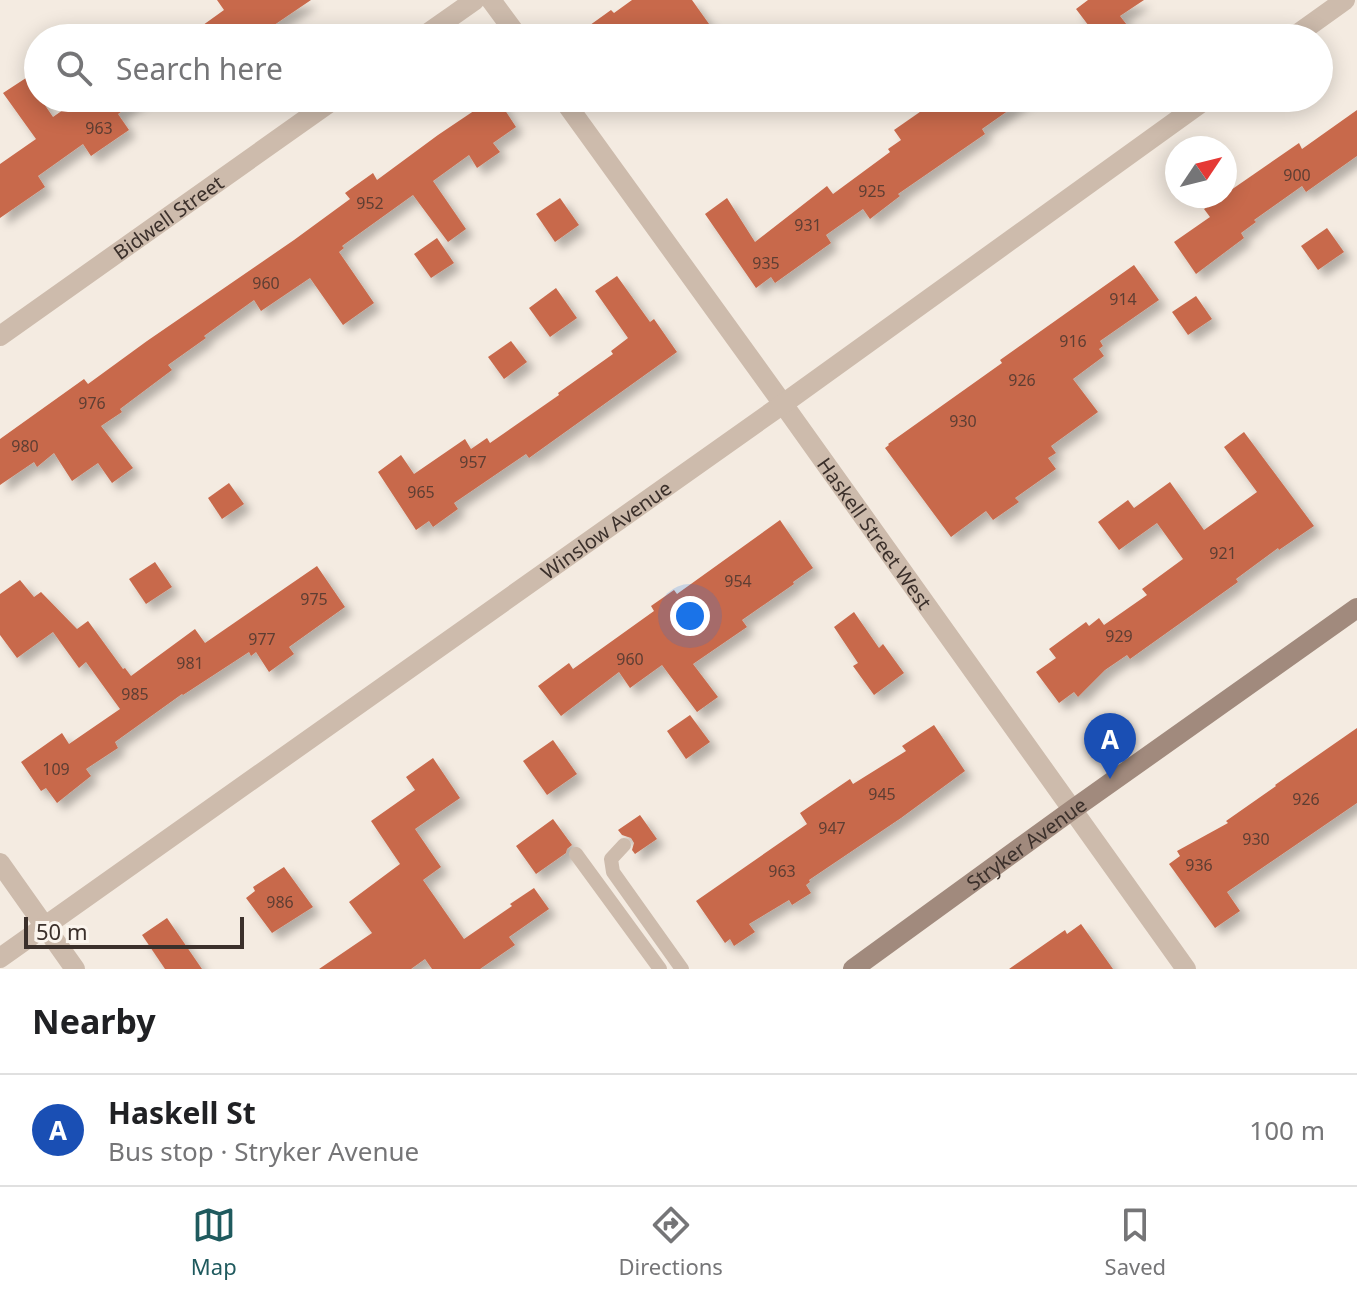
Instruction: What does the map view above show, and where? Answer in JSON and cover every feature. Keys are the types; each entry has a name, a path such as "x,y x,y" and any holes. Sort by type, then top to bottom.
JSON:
{"street":[{"path":"441,24 475,0"},
{"path":"491,0 509,24"},
{"path":"1312,24 1345,0"},
{"name":"Bidwell Street","path":"0,336 316,112"},
{"name":"Haskell Street West","path":"572,112 1186,969"},
{"name":"Winslow Avenue","path":"0,958 783,404 1189,112"},
{"name":"Stryker Avenue","path":"853,969 1357,608"},
{"path":"0,863 75,969"}],"lane":[{"path":"624,845 611,859 613,872 682,969"},
{"path":"576,854 660,969"}],"building":[{"path":"217,0 311,0 276,24 204,24 224,10"},
{"path":"632,0 692,0 709,24 592,24 611,10 614,13"},
{"path":"1088,0 1144,0 1120,16 1126,24 1087,24 1076,9"},
{"path":"24,79 24,112 50,112 53,117 60,112 121,112 118,114 129,130 91,156 83,144 38,176 45,187 0,218 0,164 36,139 3,93"},
{"path":"1357,110 1357,156 1306,192 1302,186 1254,220 1256,222 1241,233 1244,238 1196,274 1174,242 1210,217 1206,208 1237,208 1237,186 1299,143 1302,149"},
{"path":"472,112 506,112 516,127 493,143 500,152 477,168 469,155 433,181 466,229 448,242 413,195 342,246 344,248 339,252 374,303 343,325 310,278 261,311 254,300 168,365 172,370 101,426 133,468 112,483 98,463 72,481 54,453 37,467 34,462 0,485 0,439 84,379 88,384 294,240 350,199 345,193 373,173 377,180"},
{"path":"920,112 1006,112 982,129 985,134 898,194 900,196 870,219 863,209 826,235 831,243 775,283 771,277 756,288 705,214 727,198 755,242 827,186 833,194 890,152 888,149 901,140 894,130"},
{"path":"560,198 579,225 555,242 536,214"},
{"path":"1327,228 1344,252 1318,270 1301,246"},
{"path":"437,238 454,263 431,278 414,254"},
{"path":"1134,265 1159,300 1100,341 1103,346 1099,349 1104,356 1073,379 1098,412 1051,446 1056,453 1048,458 1056,469 1015,498 1019,502 993,520 986,511 951,537 885,448 1002,363 1000,360"},
{"path":"617,276 650,322 654,319 677,352 529,458 526,454 454,503 458,509 433,527 429,521 416,530 378,472 401,455 414,474 465,439 471,449 487,438 490,443 613,354 611,351 628,338 595,291"},
{"path":"556,288 577,318 550,337 529,308"},
{"path":"1196,296 1212,319 1188,335 1172,312"},
{"path":"511,341 527,362 504,379 488,357"},
{"path":"1244,432 1314,526 1278,548 1236,579 1238,582 1130,659 1127,655 1105,670 1078,697 1074,692 1059,703 1036,672 1056,658 1049,649 1086,622 1089,626 1099,618 1104,625 1147,595 1142,589 1183,559 1157,523 1119,550 1098,522 1128,500 1134,508 1170,482 1204,530 1257,492 1224,447"},
{"path":"229,483 244,504 222,519 208,498"},
{"path":"780,520 813,568 742,620 747,627 693,664 718,697 697,712 662,665 630,688 619,672 561,716 538,686 569,663 573,669 654,611 651,606 674,590 677,594"},
{"path":"155,562 172,587 146,604 129,579"},
{"path":"317,566 345,607 289,647 294,654 269,672 256,652 251,656 249,652 182,694 115,742 118,748 86,769 91,776 57,803 46,788 41,791 21,762 62,733 69,744 120,709 86,662 79,668 53,632 17,658 0,635 0,594 20,580 34,597 41,592 77,629 88,621 131,676 195,629 205,643"},
{"path":"854,612 879,648 883,644 904,673 874,695 853,666 858,663 834,627"},
{"path":"690,715 710,742 686,759 667,731"},
{"path":"934,725 965,771 809,880 806,885 811,893 792,905 789,900 749,924 755,932 734,946 730,939 725,943 696,901 807,824 800,813 850,779 853,784 906,751 902,746"},
{"path":"1357,728 1357,803 1227,892 1240,911 1215,928 1169,864 1180,856 1177,851 1228,823 1226,821"},
{"path":"553,740 577,774 547,795 523,761"},
{"path":"433,758 460,798 415,829 441,867 423,880 464,939 534,888 549,909 509,937 515,945 480,969 432,969 425,959 411,969 319,969 372,933 349,902 400,864 371,821 415,790 406,777"},
{"path":"640,815 657,839 635,854 631,838 618,830"},
{"path":"553,819 572,845 566,853 536,874 516,846"},
{"path":"284,867 313,907 272,933 246,898 255,891 253,887"},
{"path":"167,918 202,969 165,969 142,935"},
{"path":"1081,924 1113,969 1009,969 1065,930 1067,934"}],"place":[{"name":"Haskell St","path":"1110,779"}]}
